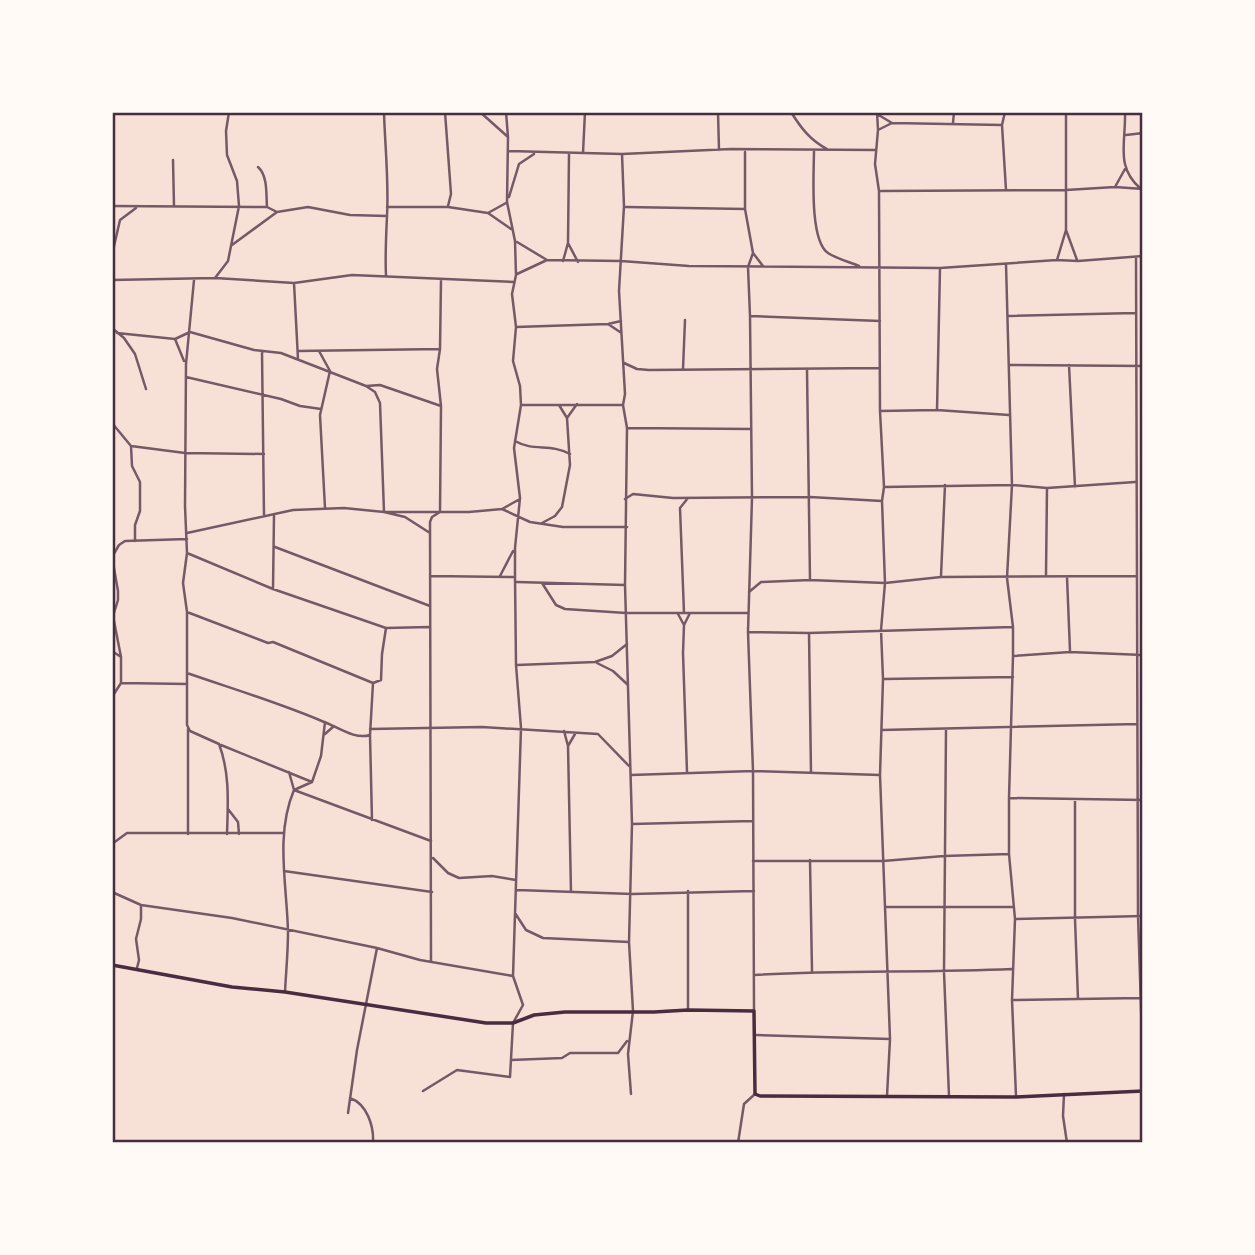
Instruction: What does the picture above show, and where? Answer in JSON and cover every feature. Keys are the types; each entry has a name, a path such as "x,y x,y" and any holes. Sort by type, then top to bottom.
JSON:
{"main road":[{"path":"112,965 232,987 285,992 462,1021 513,1023 534,1015 552,1013 688,1010 754,1012 755,1094 1016,1097 1143,1091"}],"street":[{"path":"215,278 228,261 239,206 237,181 227,155 226,131 229,112"},
{"path":"384,112 386,277"},
{"path":"445,112 451,194 448,207"},
{"path":"480,112 508,137"},
{"path":"423,1091 457,1070 510,1077 513,1023 523,1005 513,976 521,728 516,665 515,580 520,498 515,441 521,405 520,386 513,361 516,327 512,294 516,275 515,241 508,202 506,112"},
{"path":"583,153 585,112"},
{"path":"718,112 719,150"},
{"path":"792,112 813,142 829,150"},
{"path":"953,123 954,112"},
{"path":"1005,112 1002,125 1006,190"},
{"path":"1057,260 1066,230 1066,112"},
{"path":"1125,112 1125,169 1129,179 1142,190"},
{"path":"877,113 892,123"},
{"path":"877,113 875,164 879,191 880,411 885,583 881,630 883,679 880,775 890,1039 887,1096"},
{"path":"878,130 892,123 1002,125"},
{"path":"1126,135 1143,133"},
{"path":"507,151 622,154 719,150 876,150"},
{"path":"745,150 745,209 752,253 748,267 752,498 748,632 753,771 751,821 754,861 754,1012"},
{"path":"814,150 814,199 819,240 827,253 862,267"},
{"path":"488,213 508,202 519,164 537,152"},
{"path":"563,261 568,243 569,154"},
{"path":"622,154 624,206 621,333 626,428 625,585 632,824 629,942 633,1011 628,1041 631,1094"},
{"path":"173,160 174,206"},
{"path":"258,167 265,179 267,206"},
{"path":"1115,187 1125,169"},
{"path":"879,191 1066,190 1115,187 1142,190"},
{"path":"112,206 267,206 277,212"},
{"path":"624,206 745,209"},
{"path":"232,245 277,212 307,207 350,215 387,216"},
{"path":"387,207 448,207 488,213 511,230"},
{"path":"112,255 121,220 136,208"},
{"path":"1066,230 1078,261"},
{"path":"515,241 547,260 748,267 940,268 1143,257"},
{"path":"568,243 578,262"},
{"path":"752,253 763,266"},
{"path":"1136,257 1135,509 1141,858 1138,916 1143,1068"},
{"path":"516,275 547,260"},
{"path":"1006,264 1012,485 1007,578 1013,627 1009,854 1015,919 1012,1000 1016,1097"},
{"path":"937,410 940,268"},
{"path":"112,280 215,278 294,283 352,275 515,282"},
{"path":"440,512 441,406 437,369 440,349 441,279"},
{"path":"188,834 187,612 183,583 187,553 186,365 194,280"},
{"path":"294,283 298,359"},
{"path":"1009,316 1135,313"},
{"path":"750,316 880,321"},
{"path":"682,369 685,320"},
{"path":"516,327 608,324 621,321"},
{"path":"608,324 621,333"},
{"path":"112,328 124,338 135,354 146,389"},
{"path":"117,333 175,340 190,332 298,359 375,392 380,403 384,512"},
{"path":"175,340 186,365"},
{"path":"298,351 440,349"},
{"path":"262,351 264,516"},
{"path":"319,351 330,371 321,408 325,508"},
{"path":"624,363 637,369 649,370 880,368"},
{"path":"1009,365 1143,366"},
{"path":"1069,365 1075,487"},
{"path":"807,369 810,580"},
{"path":"186,377 300,406 321,408"},
{"path":"366,386 380,385 441,406"},
{"path":"375,392 380,385"},
{"path":"567,418 577,404"},
{"path":"521,405 623,405"},
{"path":"542,523 555,516 562,507 570,454 567,418 559,405"},
{"path":"880,411 937,410 1009,415"},
{"path":"112,423 131,446 132,466 140,482 140,511 135,525 135,541"},
{"path":"626,428 751,429"},
{"path":"515,441 529,448 550,446 570,454"},
{"path":"560,449 568,444"},
{"path":"131,446 186,453 264,454"},
{"path":"884,487 1012,485 1047,488 1135,482"},
{"path":"941,577 945,485"},
{"path":"1046,577 1047,488"},
{"path":"625,499 634,494 673,498 810,497 882,501"},
{"path":"187,533 293,510 325,508 440,512 502,509 520,498"},
{"path":"673,498 680,508 684,613"},
{"path":"680,508 688,498"},
{"path":"502,509 519,518 563,527 627,527"},
{"path":"1135,509 1143,509"},
{"path":"384,512 405,517 430,533"},
{"path":"431,962 433,858 430,533 432,517 440,512"},
{"path":"273,589 274,515"},
{"path":"112,697 121,683 121,657 113,616 118,591 112,557 119,545 125,541 187,538"},
{"path":"275,547 430,606"},
{"path":"499,577 515,548"},
{"path":"187,553 273,589 386,628 430,628"},
{"path":"430,576 499,577 541,583 625,585"},
{"path":"749,592 761,582 810,580 885,583 941,577 1136,576"},
{"path":"1067,577 1070,652"},
{"path":"541,583 560,608 626,613 748,613"},
{"path":"187,612 268,643 274,642 373,683 381,680 386,628"},
{"path":"684,625 690,613"},
{"path":"678,614 684,625 687,772"},
{"path":"748,632 809,633 1013,627"},
{"path":"809,633 811,773"},
{"path":"516,665 595,662 612,656 627,644"},
{"path":"112,652 121,657"},
{"path":"1013,656 1070,652 1143,655"},
{"path":"595,662 613,671 628,685"},
{"path":"187,673 355,735 370,736"},
{"path":"883,679 1013,677"},
{"path":"121,683 187,684"},
{"path":"372,821 370,729 373,683"},
{"path":"294,790 312,782 321,756 325,722"},
{"path":"882,730 1137,724"},
{"path":"325,734 334,726"},
{"path":"370,729 521,728 598,734 629,766"},
{"path":"188,729 312,782"},
{"path":"946,729 944,972 949,1096"},
{"path":"564,731 568,746 571,892"},
{"path":"568,746 575,733"},
{"path":"219,744 227,772 227,834"},
{"path":"630,775 753,771 880,775"},
{"path":"285,992 288,932 284,833 286,810 294,790 289,772"},
{"path":"294,790 431,841"},
{"path":"1009,798 1143,800"},
{"path":"1075,800 1078,999"},
{"path":"228,809 237,822 240,834"},
{"path":"632,824 751,821"},
{"path":"112,844 127,834 284,833"},
{"path":"754,861 883,860 1009,854"},
{"path":"433,858 448,873 459,878 492,876 517,880"},
{"path":"810,860 812,971"},
{"path":"284,871 432,892"},
{"path":"517,890 632,894 754,891"},
{"path":"688,891 688,1010"},
{"path":"112,892 141,905 183,909 377,948 431,962 513,976"},
{"path":"137,968 139,960 136,939 141,905"},
{"path":"886,908 1013,907"},
{"path":"515,913 526,930 543,938 629,942"},
{"path":"1015,919 1143,916"},
{"path":"348,1113 377,948"},
{"path":"754,975 812,971 944,972 1012,969"},
{"path":"1012,1000 1140,998"},
{"path":"756,1035 890,1039"},
{"path":"511,1060 562,1058 570,1053 618,1053 628,1041"},
{"path":"738,1143 744,1104 755,1094"},
{"path":"1064,1094 1063,1115 1067,1143"},
{"path":"350,1098 368,1115 374,1134 373,1143"}]}
